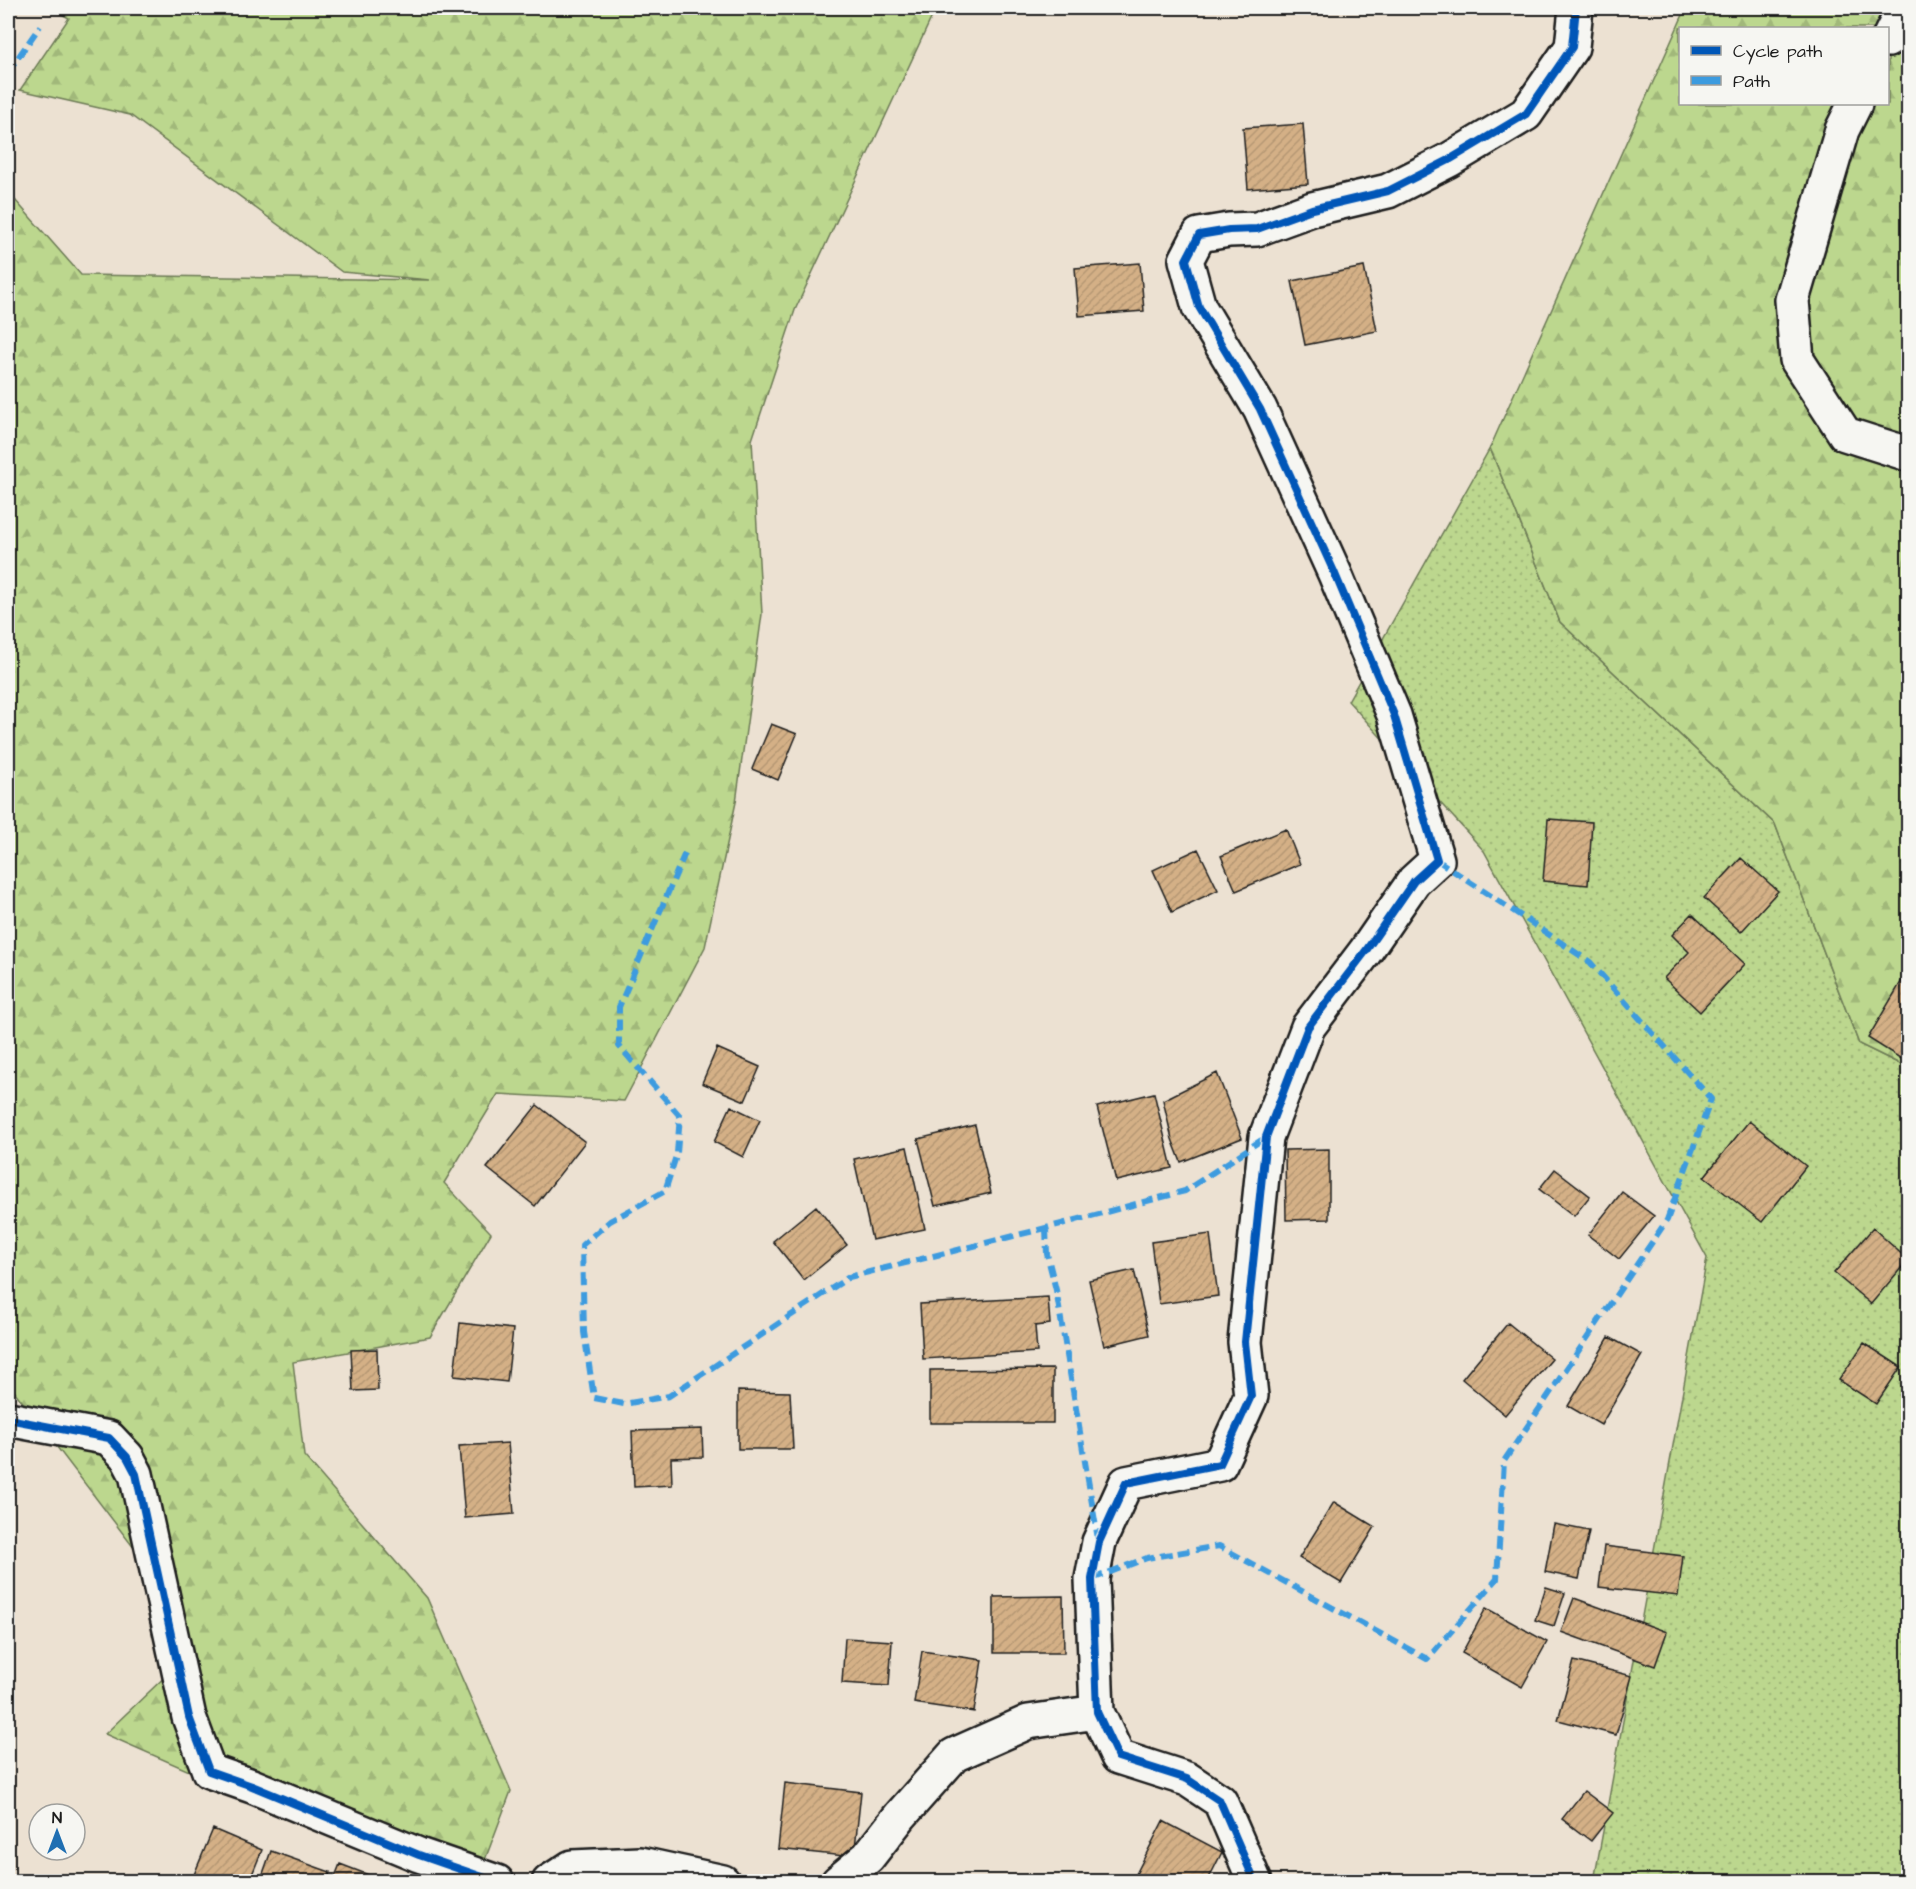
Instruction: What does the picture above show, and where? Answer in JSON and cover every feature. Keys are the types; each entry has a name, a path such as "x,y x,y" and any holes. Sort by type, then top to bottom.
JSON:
{"street":[{"path":"1255,1881 1220,1801 1187,1779 1118,1757 1097,1712 1092,1578 1099,1542 1126,1483 1220,1464 1251,1396 1245,1342 1266,1137 1308,1027 1365,952 1414,881 1437,861 1394,715 1335,574 1260,409 1199,307 1186,260 1199,235 1228,230 1257,229 1312,209 1388,191 1449,160 1526,114 1572,47 1576,8"},
{"path":"1889,36 1904,8"},
{"path":"1854,105 1842,130 1792,300 1797,360 1845,434 1908,454"},
{"path":"8,1419 109,1438 127,1457 136,1474 189,1717 209,1771 252,1786 419,1855 497,1881"},
{"path":"838,1881 867,1857 954,1755 1028,1722 1097,1712"},
{"path":"549,1881 572,1868 640,1864 723,1881"}],"green space":[{"path":"50,8 936,8 795,310 752,440 762,614 736,802 705,947 624,1101 498,1094 444,1183 491,1233 430,1337 293,1362 304,1456 427,1598 511,1791 477,1881 440,1881 105,1734 173,1669 144,1561 8,1383 8,192 81,275 430,280 342,272 130,115 20,90 69,18"},
{"path":"1686,8 1908,8 1908,1068 1859,1044 1775,824 1560,622 1490,448"},
{"path":"1490,448 1560,622 1775,824 1859,1044 1908,1068 1908,1881 1594,1881 1707,1258 1484,851 1348,701"}],"building":[{"path":"1303,124 1308,184 1248,189 1243,128"},
{"path":"1140,263 1144,311 1079,316 1075,268"},
{"path":"1364,267 1377,331 1305,345 1292,281"},
{"path":"771,724 797,734 778,780 752,769"},
{"path":"1548,819 1592,822 1588,885 1543,881"},
{"path":"1286,829 1300,864 1236,891 1221,856"},
{"path":"1198,849 1218,890 1172,912 1153,870"},
{"path":"1741,858 1778,891 1741,932 1704,898"},
{"path":"1692,914 1745,964 1700,1012 1664,978 1689,952 1672,935"},
{"path":"1904,977 1908,980 1908,1051 1903,1060 1868,1038"},
{"path":"717,1048 760,1067 745,1101 702,1083"},
{"path":"1217,1073 1242,1138 1181,1162 1172,1139 1163,1100"},
{"path":"1154,1093 1172,1168 1116,1181 1097,1107"},
{"path":"537,1105 585,1142 535,1206 487,1168"},
{"path":"731,1106 760,1120 743,1157 714,1142"},
{"path":"1749,1121 1806,1166 1762,1222 1704,1177"},
{"path":"975,1125 991,1193 935,1206 918,1139"},
{"path":"907,1147 925,1229 872,1240 854,1159"},
{"path":"1329,1149 1329,1219 1286,1220 1285,1150"},
{"path":"1555,1169 1590,1196 1574,1216 1539,1189"},
{"path":"1622,1192 1654,1216 1619,1259 1588,1235"},
{"path":"816,1206 847,1245 804,1280 773,1241"},
{"path":"1873,1228 1908,1260 1871,1304 1834,1273"},
{"path":"1210,1234 1218,1296 1159,1304 1151,1242"},
{"path":"1134,1270 1149,1335 1104,1346 1089,1280"},
{"path":"1048,1297 1050,1324 1035,1326 1037,1352 923,1359 920,1304"},
{"path":"460,1323 513,1329 507,1382 454,1376"},
{"path":"1508,1323 1552,1359 1505,1415 1462,1379"},
{"path":"1609,1337 1642,1355 1601,1425 1568,1406"},
{"path":"1864,1343 1901,1367 1876,1404 1839,1380"},
{"path":"377,1349 378,1390 353,1391 351,1350"},
{"path":"1053,1369 1053,1423 930,1423 930,1370"},
{"path":"738,1391 790,1392 793,1449 738,1449"},
{"path":"702,1429 703,1457 671,1458 672,1485 634,1487 632,1431"},
{"path":"508,1443 514,1514 465,1518 459,1446"},
{"path":"1334,1502 1375,1527 1341,1583 1299,1558"},
{"path":"1554,1524 1589,1531 1579,1579 1545,1572"},
{"path":"1604,1546 1683,1556 1678,1596 1599,1587"},
{"path":"1546,1587 1565,1593 1554,1626 1535,1620"},
{"path":"1063,1596 1064,1653 994,1653 994,1597"},
{"path":"1574,1598 1667,1632 1655,1666 1561,1632"},
{"path":"1486,1608 1547,1642 1522,1687 1462,1653"},
{"path":"845,1638 892,1641 889,1686 842,1683"},
{"path":"922,1651 982,1660 974,1712 914,1703"},
{"path":"1574,1661 1632,1676 1616,1735 1558,1720"},
{"path":"785,1783 861,1792 854,1857 778,1849"},
{"path":"1584,1791 1613,1813 1591,1841 1562,1819"},
{"path":"1163,1821 1222,1852 1207,1882 1132,1882"},
{"path":"213,1829 262,1850 249,1882 191,1882"},
{"path":"271,1851 330,1872 327,1882 260,1882"},
{"path":"340,1864 387,1882 333,1882"}],"marked path":[{"path":"8,72 40,26"},
{"path":"685,853 619,1007 619,1046 680,1116 677,1153 665,1191 610,1221 582,1245 584,1332 594,1398 624,1404 669,1396 849,1277 1185,1191 1266,1137"},
{"path":"1092,1579 1147,1558 1219,1546 1427,1659 1497,1579 1504,1461 1667,1220 1711,1099 1590,962 1437,860"},
{"path":"1046,1228 1047,1254 1056,1290 1098,1539"}],"cycle path":[{"path":"1255,1882 1220,1801 1187,1779 1118,1757 1097,1712 1092,1579 1099,1542 1126,1483 1220,1464 1251,1396 1245,1342 1266,1137 1308,1027 1365,952 1414,881 1437,860 1394,715 1335,574 1260,409 1199,307 1186,260 1199,235 1229,230 1257,229 1312,209 1388,191 1449,160 1526,114 1572,47 1576,8"},
{"path":"8,1419 109,1438 127,1457 136,1474 189,1717 209,1771 252,1786 419,1855 497,1882"}]}
